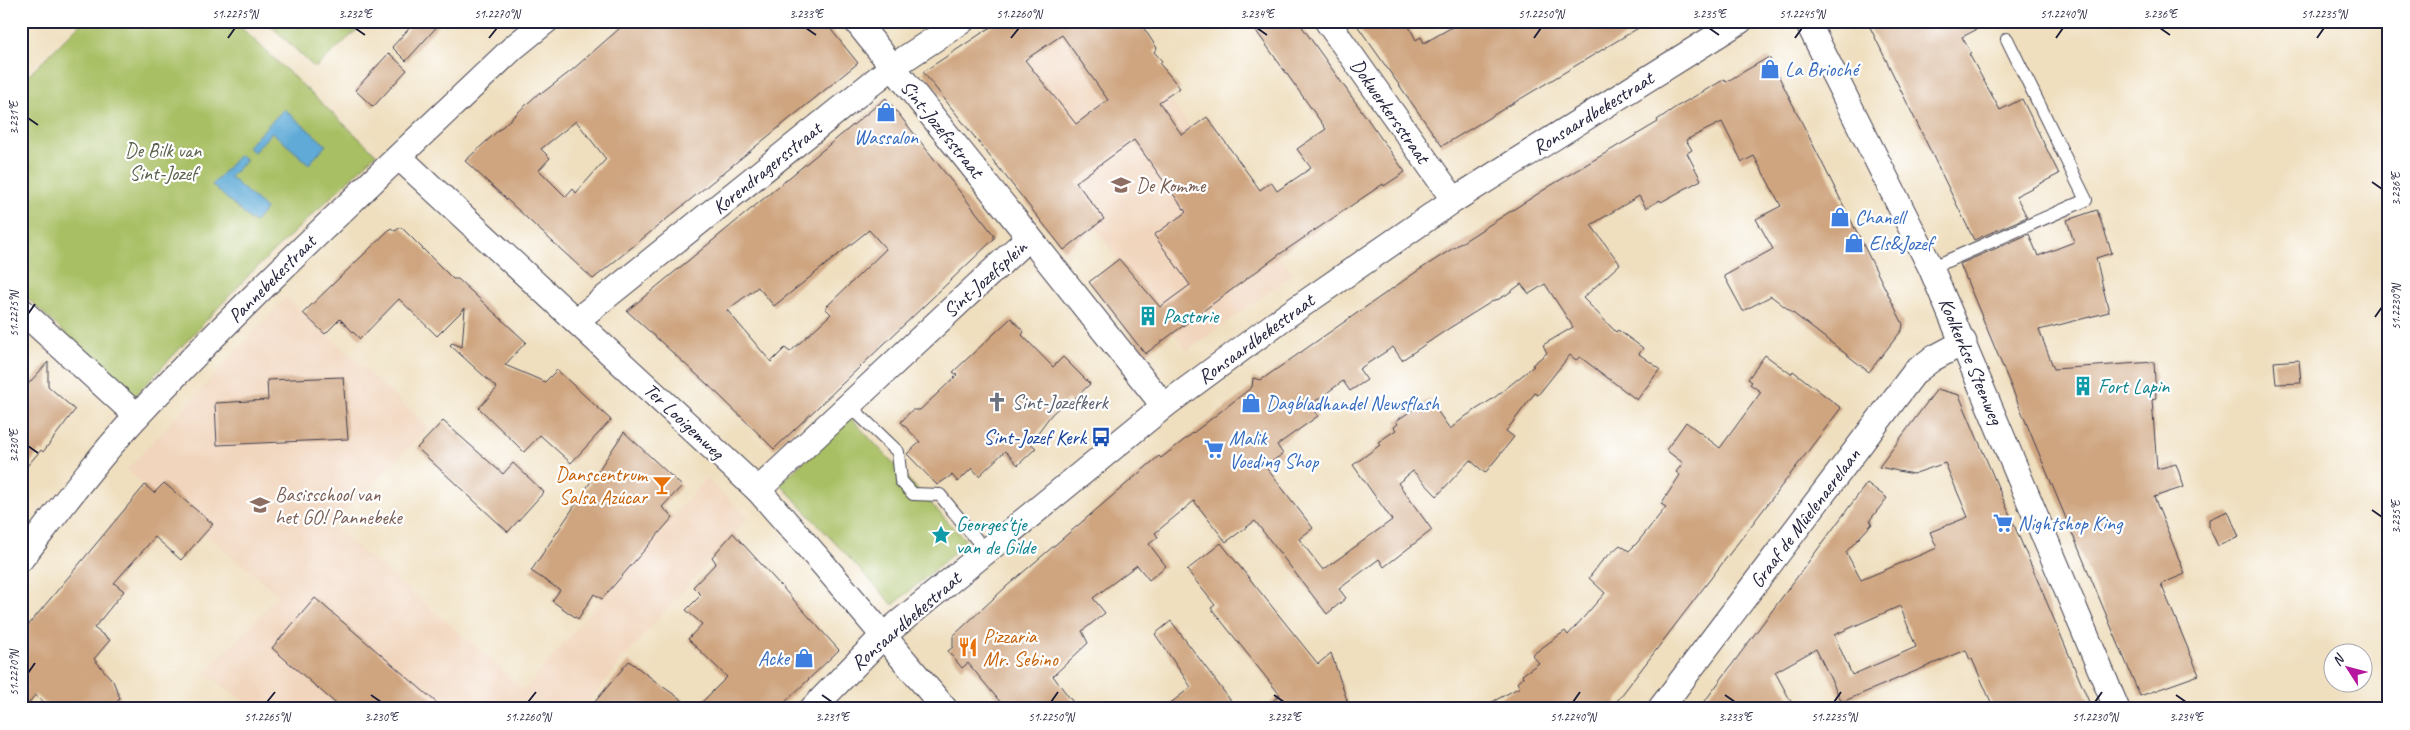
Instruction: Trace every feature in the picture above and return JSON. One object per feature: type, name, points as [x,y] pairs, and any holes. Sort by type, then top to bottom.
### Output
[{"type":"street","name":"Pannebekestraat","points":[[21,559],[65,502],[137,416],[286,264],[514,47],[546,21]]},
{"type":"street","name":"Sint-Jozefsstraat","points":[[856,21],[1029,237]]},
{"type":"street","name":"Korendragersstraat","points":[[576,321],[892,67],[962,21]]},
{"type":"street","name":"Dokwerkersstraat","points":[[1327,21],[1454,200]]},
{"type":"street","name":"Ronsaardbekestraat","points":[[812,709],[884,634],[1164,406],[1294,311],[1454,200],[1740,21]]},
{"type":"street","name":"Koolkerkse Steenweg","points":[[1807,21],[1931,268],[1964,342],[2117,709]]},
{"type":"street","name":"Ter Looigemweg","points":[[399,157],[758,490],[884,634],[945,709]]},
{"type":"street","name":"Sint-Jozefsplein","points":[[758,490],[1029,237],[1164,406]]},
{"type":"street","points":[[21,310],[137,416]]},
{"type":"street","name":"Graaf de Mûelenaerelaan","points":[[1660,709],[1915,372],[1932,359],[1964,342]]},
{"type":"lane","points":[[1931,268],[2086,200],[2006,39]]},
{"type":"lane","points":[[849,405],[898,452],[901,481],[913,494],[940,495],[986,551]]},
{"type":"shaded area","name":"De Komme","points":[[1000,21],[1115,21],[1293,274],[1187,351],[1173,333],[1161,309],[1119,261],[1096,229],[1065,252],[1005,177],[1065,132]]},
{"type":"shaded area","name":"Basisschool van het GO! Pannebeke","points":[[286,297],[429,428],[330,525],[484,653],[524,690],[706,478],[748,517],[624,658],[583,709],[254,709],[206,673],[279,595],[127,470]]},
{"type":"green space","name":"De Bilk van Sint-Jozef","points":[[83,21],[234,21],[376,154],[251,273],[133,398],[21,292],[21,83]]},
{"type":"green space","points":[[266,21],[367,21],[315,68]]},
{"type":"green space","points":[[850,417],[967,542],[893,605],[780,484]]},
{"type":"water","points":[[284,109],[326,145],[309,164],[272,132],[254,152],[247,147]]},
{"type":"water","points":[[239,155],[246,160],[230,177],[266,209],[254,223],[212,185]]},
{"type":"building","points":[[416,21],[442,21],[406,61],[392,47]]},
{"type":"building","points":[[628,21],[824,21],[858,63],[593,279],[465,161],[540,92],[541,94],[571,71]],"holes":[[[576,121],[606,159],[576,193],[573,189],[566,197],[539,170],[550,158],[541,149]]]},
{"type":"building","points":[[1000,21],[1139,21],[1157,48],[1154,52],[1162,61],[1160,64],[1180,88],[1159,102],[1182,135],[1207,117],[1260,190],[1271,182],[1277,191],[1311,168],[1297,149],[1326,129],[1249,21],[1298,21],[1405,172],[1384,186],[1383,184],[1280,254],[1145,354],[1089,282],[1119,259],[1160,307],[1190,285],[1154,235],[1186,212],[1134,140],[1076,182],[1104,219],[1064,250],[923,72]],"holes":[[[1062,35],[1108,100],[1076,124],[1025,60]]]},
{"type":"building","points":[[1354,21],[1406,21],[1416,40],[1421,37],[1424,43],[1463,21],[1650,21],[1442,146]]},
{"type":"building","points":[[1867,21],[1993,21],[1962,37],[1971,53],[1969,54],[2000,110],[2022,99],[2059,174],[2016,196],[2027,217],[1974,240]]},
{"type":"building","points":[[389,53],[407,70],[373,107],[355,90]]},
{"type":"building","points":[[1769,57],[1903,324],[1902,330],[1869,372],[1771,296],[1743,311],[1724,276],[1773,249],[1756,219],[1781,206],[1754,156],[1742,162],[1722,122],[1686,140],[1692,150],[1687,153],[1701,180],[1646,208],[1639,196],[1591,225],[1620,264],[1583,298],[1616,332],[1618,330],[1643,348],[1639,354],[1660,369],[1637,400],[1580,357],[1576,360],[1570,355],[1538,395],[1535,393],[1506,431],[1514,437],[1485,473],[1470,460],[1437,496],[1413,471],[1398,483],[1432,530],[1384,567],[1379,559],[1339,589],[1346,598],[1327,614],[1255,521],[1226,542],[1194,501],[1155,533],[1158,537],[1149,544],[1166,566],[1149,580],[1137,565],[1093,598],[1105,613],[1082,631],[1088,643],[1053,676],[1078,709],[1006,709],[968,663],[962,668],[948,651],[953,647],[953,636],[1007,586],[1159,456],[1161,458],[1252,387],[1253,378],[1261,380],[1416,272],[1550,186],[1658,122],[1657,120],[1676,107],[1725,79],[1726,82]],"holes":[[[1521,284],[1529,294],[1545,284],[1573,327],[1543,345],[1547,353],[1532,365],[1534,366],[1494,398],[1450,429],[1429,399],[1396,421],[1398,424],[1394,427],[1396,430],[1378,442],[1380,445],[1353,465],[1392,520],[1323,570],[1299,539],[1313,528],[1265,466],[1283,454],[1277,445],[1318,416],[1310,405],[1343,381],[1350,391],[1367,380],[1359,369],[1393,347],[1402,360]]]},
{"type":"building","points":[[886,98],[994,235],[994,239],[774,449],[718,394],[627,311]],"holes":[[[869,230],[886,249],[825,308],[831,314],[790,352],[785,348],[771,362],[727,310],[758,287],[774,306]]]},
{"type":"building","points":[[2097,210],[2112,253],[2096,258],[2109,312],[2039,330],[2054,369],[2154,362],[2156,398],[2152,399],[2157,469],[2176,464],[2184,487],[2154,497],[2185,574],[2161,584],[2199,675],[2140,696],[1960,264],[2029,234],[2038,256],[2074,242],[2067,220]]},
{"type":"building","points":[[401,227],[453,279],[458,279],[526,342],[505,365],[545,382],[557,370],[611,420],[571,463],[540,435],[524,452],[479,408],[497,388],[450,345],[452,343],[462,347],[465,308],[437,336],[399,299],[360,339],[340,319],[325,334],[303,313],[391,228],[395,231]]},
{"type":"building","name":"Sint-Jozefkerk","points":[[1011,318],[1024,332],[1022,335],[1053,367],[1063,357],[1090,384],[1071,402],[1068,399],[1051,415],[1030,443],[1036,448],[1018,465],[1005,451],[979,476],[972,468],[958,482],[952,475],[937,485],[907,454],[920,442],[901,422],[912,410],[920,410],[957,375],[953,372]]},
{"type":"building","points":[[1765,355],[1791,374],[1793,371],[1841,408],[1611,709],[1479,709],[1520,687],[1517,683],[1523,677],[1522,675],[1539,663],[1532,655],[1565,631],[1568,635],[1605,593],[1589,578],[1601,562],[1620,545],[1629,551],[1637,543],[1666,507],[1661,504],[1680,475],[1676,472],[1683,463],[1666,450],[1686,422],[1720,448],[1761,392],[1750,384],[1752,382],[1748,379]]},
{"type":"building","points":[[2299,360],[2301,383],[2276,384],[2274,362]]},
{"type":"building","points":[[48,362],[48,386],[75,410],[43,452],[41,450],[21,473],[21,392]]},
{"type":"building","points":[[343,377],[348,439],[217,445],[215,403],[268,400],[267,380]]},
{"type":"building","points":[[1937,389],[1959,395],[2092,709],[1994,709],[1972,659],[1970,660],[1966,650],[1842,702],[1816,649],[1775,672],[1795,709],[1699,709],[1867,483],[1887,498],[1870,520],[1872,524],[1846,552],[1861,580],[1937,548],[1930,532],[1968,517],[1945,463],[1913,474],[1879,467]],"holes":[[[1900,606],[1916,647],[1852,675],[1834,635]]]},
{"type":"building","points":[[443,421],[503,474],[513,463],[544,492],[508,532],[417,448]]},
{"type":"building","points":[[624,432],[682,486],[662,507],[673,517],[602,599],[594,594],[578,619],[552,601],[560,590],[531,571]]},
{"type":"building","points":[[164,483],[213,524],[181,560],[155,537],[114,583],[124,591],[94,628],[110,640],[94,659],[113,681],[120,698],[112,709],[53,709],[35,695],[24,709],[21,709],[21,634],[145,485],[154,493]]},
{"type":"building","points":[[2228,511],[2239,537],[2218,546],[2209,527],[2209,519]]},
{"type":"building","points":[[733,533],[839,650],[778,709],[695,709],[727,677],[688,639],[702,624],[686,610],[701,595],[693,587],[716,563],[712,557]]},
{"type":"building","points":[[1221,543],[1318,664],[1331,653],[1350,709],[1263,709],[1280,695],[1211,608],[1215,605],[1187,570]]},
{"type":"building","points":[[315,598],[444,709],[342,709],[272,648]]},
{"type":"building","points":[[1171,621],[1237,709],[1163,709],[1191,687],[1155,634]]},
{"type":"building","points":[[629,661],[659,684],[695,709],[589,709]]},
{"type":"place","name":"La Brioché","points":[[1770,69]]},
{"type":"place","name":"Wassalon","points":[[886,112]]},
{"type":"place","name":"De Komme","points":[[1121,185]]},
{"type":"place","name":"Chanell","points":[[1840,217]]},
{"type":"place","name":"Els&Jozef","points":[[1854,243]]},
{"type":"place","name":"Pastorie","points":[[1148,316]]},
{"type":"place","name":"Fort Lapin","points":[[2083,386]]},
{"type":"place","name":"Sint-Jozefkerk","points":[[997,402]]},
{"type":"place","name":"Dagbladhandel Newsflash","points":[[1251,403]]},
{"type":"place","name":"Sint-Jozef Kerk","points":[[1101,437]]},
{"type":"place","name":"Malik Voeding Shop","points":[[1214,449]]},
{"type":"place","name":"Danscentrum Salsa Azúcar","points":[[662,485]]},
{"type":"place","name":"Basisschool van het GO! Pannebeke","points":[[260,505]]},
{"type":"place","name":"Nightshop King","points":[[2003,523]]},
{"type":"place","name":"Georges'tje van de Gilde","points":[[941,535]]},
{"type":"place","name":"Pizzaria Mr. Sebino","points":[[968,647]]},
{"type":"place","name":"Acke","points":[[804,658]]}]
